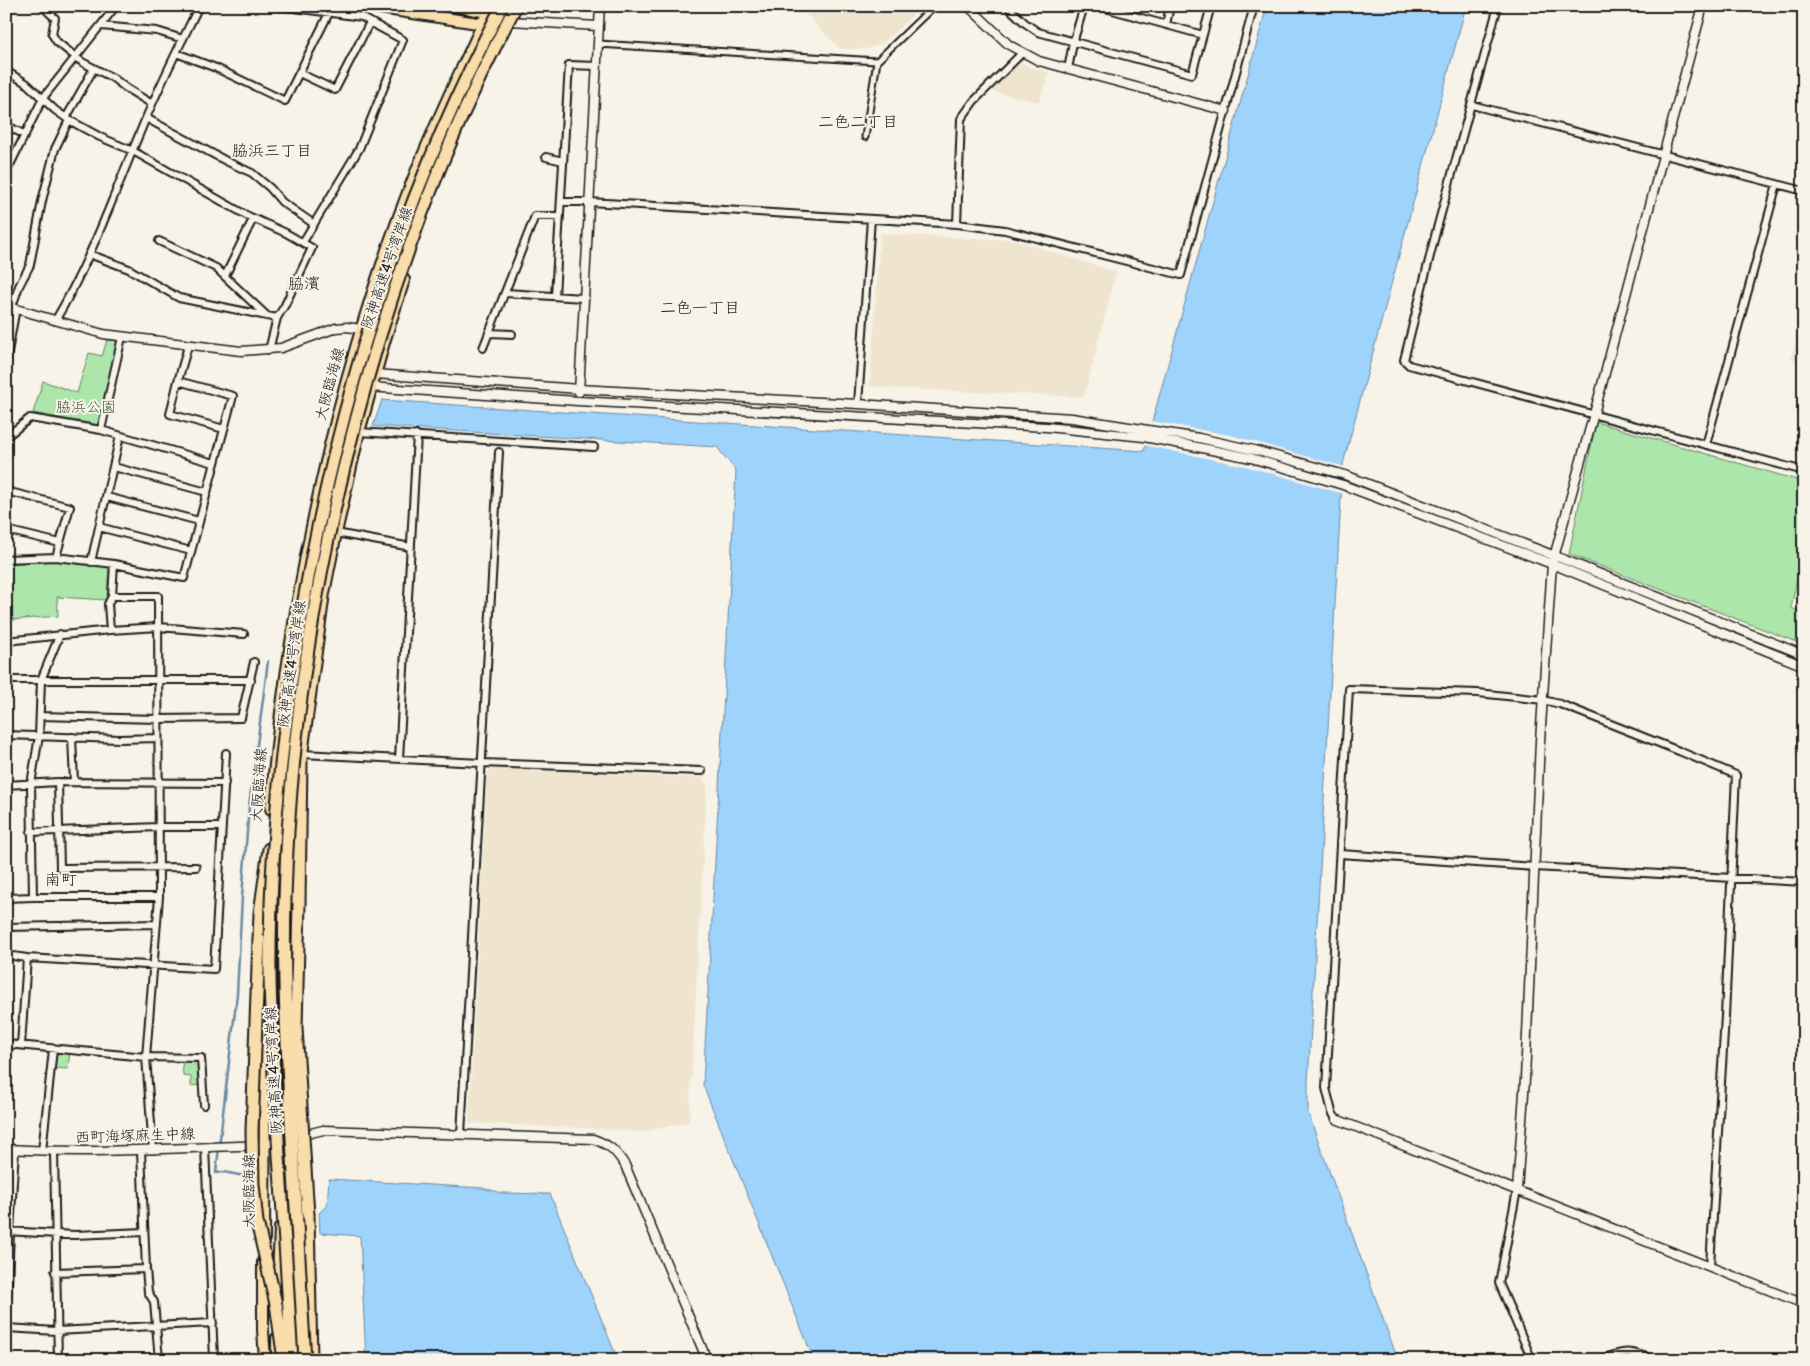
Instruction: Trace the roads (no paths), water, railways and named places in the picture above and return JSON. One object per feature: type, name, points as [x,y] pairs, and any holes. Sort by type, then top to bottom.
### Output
[{"type":"highway","name":"阪神高速4号湾岸線","points":[[292,1360],[272,1048],[270,975],[272,900],[282,753],[300,620],[336,446],[373,311],[410,207],[436,143],[467,74],[502,6]]},
{"type":"highway","name":"阪神高速4号湾岸線","points":[[305,1360],[287,1050],[284,973],[285,899],[288,820],[294,752],[316,598],[348,451],[388,310],[425,203],[448,148],[516,6]]},
{"type":"highway","points":[[302,758],[296,1028],[308,1215],[311,1360]]},
{"type":"highway","points":[[269,850],[260,913],[252,1131],[253,1184],[257,1222],[276,1304],[284,1360]]},
{"type":"main road","points":[[367,6],[484,24],[510,21]]},
{"type":"main road","points":[[454,6],[489,9],[510,21]]},
{"type":"main road","name":"大阪臨海線","points":[[278,1360],[279,1250],[285,1139],[295,828],[302,758],[324,593],[336,533],[371,387],[404,280],[440,182],[516,6]]},
{"type":"main road","name":"大阪臨海線","points":[[265,1360],[263,1330],[264,936],[275,759],[294,626],[318,498],[333,431],[361,329],[387,251],[418,168],[484,24],[489,9]]},
{"type":"street","points":[[42,6],[54,18],[52,34],[57,42],[76,57],[113,78],[152,104]]},
{"type":"street","points":[[6,173],[43,98],[116,6]]},
{"type":"street","points":[[56,320],[71,295],[152,104],[199,6]]},
{"type":"street","points":[[279,6],[362,17],[403,40],[359,149],[303,242]]},
{"type":"street","points":[[578,401],[600,6]]},
{"type":"street","points":[[865,137],[877,61],[934,6]]},
{"type":"street","points":[[968,6],[1009,45],[1039,60],[1226,111]]},
{"type":"street","points":[[1014,6],[1010,9],[1038,32],[1192,74],[1211,6]]},
{"type":"street","points":[[1068,69],[1073,43],[1084,6]]},
{"type":"street","points":[[1098,6],[1124,9],[1166,25],[1203,35]]},
{"type":"street","points":[[1166,25],[1170,6]]},
{"type":"street","points":[[561,202],[589,202],[957,224],[1005,230],[1181,275],[1254,6]]},
{"type":"street","points":[[1498,6],[1436,232],[1404,360],[1409,366],[1804,471]]},
{"type":"street","points":[[1532,1360],[1499,1283],[1517,1190],[1525,1079],[1543,700],[1554,560],[1703,6]]},
{"type":"street","points":[[176,53],[223,72],[285,101],[330,12]]},
{"type":"street","points":[[510,21],[598,26]]},
{"type":"street","points":[[299,73],[335,90],[370,22]]},
{"type":"street","points":[[101,26],[156,31],[183,39]]},
{"type":"street","points":[[598,44],[877,61]]},
{"type":"street","points":[[957,224],[961,120],[974,101],[1022,52]]},
{"type":"street","points":[[555,296],[568,64],[597,66]]},
{"type":"street","points":[[6,363],[12,307],[19,286],[30,265],[42,201],[55,149],[67,119],[94,68]]},
{"type":"street","points":[[6,71],[26,84],[67,119],[100,137],[133,151],[253,219],[286,233],[312,248],[277,318],[269,350]]},
{"type":"street","points":[[1472,105],[1804,191]]},
{"type":"street","points":[[146,118],[252,173],[270,188],[282,202],[314,224]]},
{"type":"street","points":[[6,125],[25,135]]},
{"type":"street","points":[[546,158],[564,160]]},
{"type":"street","points":[[1706,445],[1777,184]]},
{"type":"street","points":[[483,348],[535,216],[560,216]]},
{"type":"street","points":[[225,276],[253,219]]},
{"type":"street","points":[[858,404],[871,219]]},
{"type":"street","points":[[159,240],[216,268],[267,316]]},
{"type":"street","points":[[89,254],[129,269],[179,298],[277,318]]},
{"type":"street","points":[[506,293],[583,298]]},
{"type":"street","points":[[12,307],[103,334],[188,346],[241,351],[280,348],[336,328],[361,329]]},
{"type":"street","points":[[490,333],[512,334]]},
{"type":"street","points":[[101,430],[122,337]]},
{"type":"street","points":[[188,346],[170,414],[224,428]]},
{"type":"street","points":[[350,370],[375,374],[579,389],[1072,418],[1251,458],[1343,485],[1554,560],[1804,655]]},
{"type":"street","points":[[6,559],[56,556],[114,564],[184,578],[233,396],[178,381]]},
{"type":"street","points":[[346,385],[578,401],[1146,433],[1254,450],[1345,475],[1554,560],[1804,666]]},
{"type":"street","points":[[6,437],[30,418],[101,430],[214,464]]},
{"type":"street","points":[[360,432],[594,446]]},
{"type":"street","points":[[91,562],[120,436]]},
{"type":"street","points":[[399,759],[417,436]]},
{"type":"street","points":[[461,1134],[499,452]]},
{"type":"street","points":[[114,467],[207,492]]},
{"type":"street","points":[[6,491],[70,507],[56,556]]},
{"type":"street","points":[[107,497],[199,521]]},
{"type":"street","points":[[99,527],[191,551]]},
{"type":"street","points":[[6,530],[60,544]]},
{"type":"street","points":[[336,533],[411,547]]},
{"type":"street","points":[[110,630],[108,604],[112,596],[114,564]]},
{"type":"street","points":[[112,596],[158,596],[159,897],[146,1057],[153,1150]]},
{"type":"street","points":[[6,641],[60,634],[159,627],[244,634]]},
{"type":"street","points":[[33,897],[31,784],[39,736],[41,680],[60,634]]},
{"type":"street","points":[[40,716],[158,719],[241,718],[254,662]]},
{"type":"street","points":[[6,680],[251,680]]},
{"type":"street","points":[[1710,1266],[1736,775],[1560,704],[1543,700],[1478,693],[1349,689],[1326,1088],[1332,1112],[1336,1119],[1804,1304]]},
{"type":"street","points":[[6,734],[119,740],[158,738]]},
{"type":"street","points":[[72,738],[74,782]]},
{"type":"street","points":[[6,955],[27,958],[214,969],[226,753]]},
{"type":"street","points":[[302,758],[399,759],[702,771]]},
{"type":"street","points":[[58,782],[60,868],[196,867]]},
{"type":"street","points":[[6,785],[58,782],[225,783]]},
{"type":"street","points":[[31,832],[158,827],[222,827]]},
{"type":"street","points":[[1340,854],[1804,882]]},
{"type":"street","points":[[6,898],[159,897]]},
{"type":"street","points":[[6,927],[157,924]]},
{"type":"street","points":[[21,1045],[27,958]]},
{"type":"street","points":[[6,1044],[146,1057],[201,1058],[204,1105]]},
{"type":"street","points":[[42,1152],[53,1049]]},
{"type":"street","name":"西町海塚麻生中線","points":[[6,1149],[42,1152],[141,1151],[264,1145],[323,1130],[594,1139],[605,1143],[615,1150],[625,1164],[707,1360]]},
{"type":"street","points":[[205,1147],[214,1360]]},
{"type":"street","points":[[6,1336],[8,1231],[15,1150]]},
{"type":"street","points":[[141,1151],[146,1269],[148,1292],[154,1302],[159,1360]]},
{"type":"street","points":[[54,1152],[58,1360]]},
{"type":"street","points":[[8,1231],[76,1235],[144,1232]]},
{"type":"street","points":[[55,1272],[146,1269]]},
{"type":"street","points":[[7,1328],[56,1331],[213,1323]]},
{"type":"street","points":[[1600,1360],[1616,1353],[1634,1352],[1654,1360]]},
{"type":"water","points":[[1267,6],[1466,6],[1343,464],[1308,1081],[1308,1113],[1398,1360],[814,1360],[703,1085],[736,471],[717,447],[373,426],[382,400],[1144,451]]},
{"type":"water","points":[[329,1179],[483,1188],[502,1193],[550,1194],[618,1360],[366,1360],[360,1236],[320,1233],[319,1213],[327,1205]]},
{"type":"waterway","points":[[249,1177],[224,1172],[216,1173],[237,994],[249,806],[268,661]]},
{"type":"district","name":"二色二丁目","points":[[858,122]]},
{"type":"district","name":"脇浜三丁目","points":[[272,151]]},
{"type":"district","name":"脇濱","points":[[304,284]]},
{"type":"district","name":"二色一丁目","points":[[700,308]]},
{"type":"district","name":"南町","points":[[61,880]]},
{"type":"park label","name":"脇浜公園","points":[[86,407]]}]
